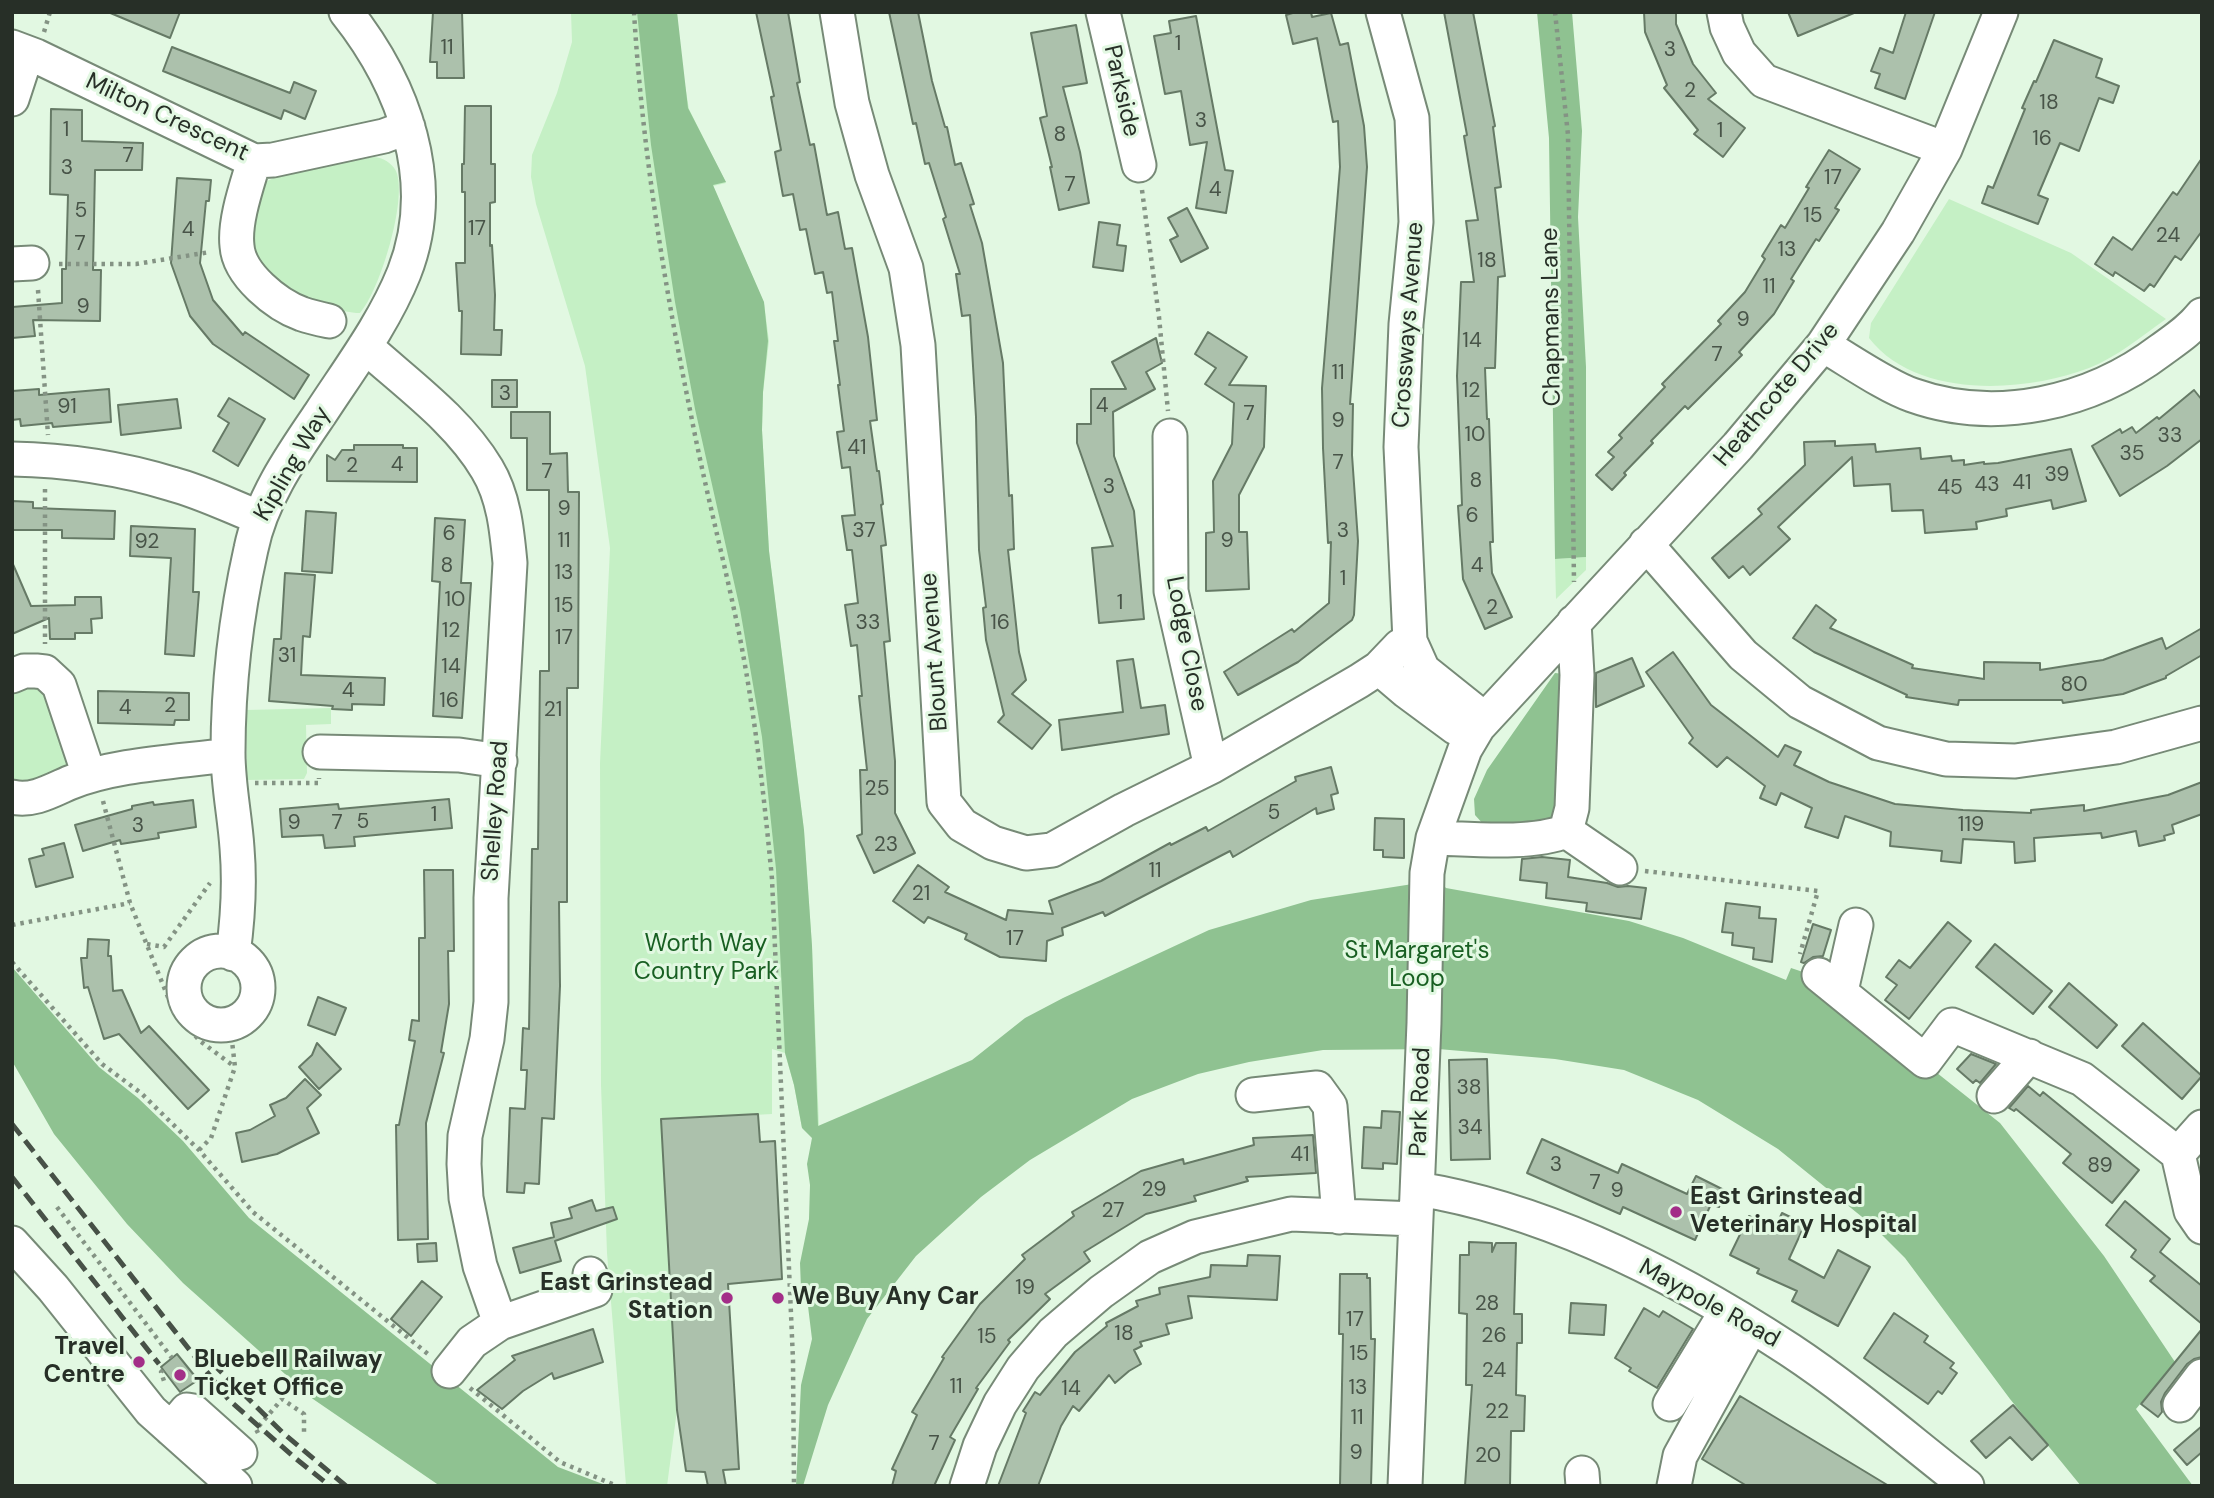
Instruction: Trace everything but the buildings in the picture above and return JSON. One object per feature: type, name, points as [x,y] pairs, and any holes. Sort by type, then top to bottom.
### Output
[{"type":"street","name":"Kipling Way","points":[[233,954],[240,905],[229,769],[233,651],[258,517],[295,450],[365,346],[404,273],[413,246],[420,197],[417,160],[408,127],[382,67],[346,12]]},
{"type":"street","name":"Blount Avenue","points":[[837,12],[852,103],[872,175],[906,268],[918,345],[944,802],[962,825],[993,843],[1026,853],[1052,850],[1124,810],[1211,767],[1379,668],[1400,646],[1410,641]]},
{"type":"street","name":"Crossways Avenue","points":[[1383,12],[1412,118],[1416,222],[1406,324],[1401,447],[1410,641]]},
{"type":"street","points":[[1724,12],[1727,27],[1739,53],[1764,81],[1945,149]]},
{"type":"street","name":"Heathcote Drive","points":[[1478,727],[1738,446],[1823,345],[1898,232],[1945,149],[2001,12]]},
{"type":"street","name":"Parkside","points":[[1109,14],[1138,165]]},
{"type":"street","name":"Milton Crescent","points":[[20,50],[254,161],[273,160],[384,136],[408,127]]},
{"type":"street","points":[[12,99],[20,50]]},
{"type":"street","points":[[254,161],[238,228],[237,248],[248,274],[267,294],[305,324]]},
{"type":"street","points":[[1823,345],[1910,394],[1940,403],[1978,410],[2032,407],[2089,391],[2141,365],[2193,326],[2202,316]]},
{"type":"street","name":"Shelley Road","points":[[365,346],[471,445],[488,471],[501,503],[508,532],[510,563],[491,898],[491,1002],[487,1039],[465,1136],[464,1164],[466,1198],[480,1266],[500,1323]]},
{"type":"street","name":"Lodge Close","points":[[1170,436],[1171,591],[1211,767]]},
{"type":"street","points":[[36,460],[126,471],[176,484],[258,517]]},
{"type":"street","points":[[1646,544],[1744,655],[1800,702],[1878,743],[1946,759],[2015,761],[2116,747],[2202,723]]},
{"type":"street","points":[[1566,831],[1572,808],[1577,675],[1574,622]]},
{"type":"street","points":[[1379,668],[1456,728],[1478,727],[1473,710],[1423,670],[1410,641]]},
{"type":"street","points":[[12,676],[24,671],[45,673],[59,685],[92,774]]},
{"type":"street","name":"Park Road","points":[[1405,1486],[1424,1023],[1427,873],[1433,838],[1465,749],[1478,727]]},
{"type":"street","points":[[319,759],[458,755],[500,761]]},
{"type":"street","points":[[12,797],[22,800],[35,797],[92,774],[229,769]]},
{"type":"street","points":[[1433,838],[1502,839],[1555,836],[1566,831]]},
{"type":"street","points":[[1566,831],[1620,868]]},
{"type":"street","points":[[1856,925],[1830,983],[1925,1062],[1952,1025],[2082,1079],[2178,1154],[2191,1211],[2202,1227]]},
{"type":"street","points":[[220,951],[246,961],[252,968],[258,987],[257,997],[248,1014],[230,1024],[219,1025],[199,1018],[187,1002],[184,985],[190,968],[203,956],[220,951]]},
{"type":"street","points":[[1994,1096],[2029,1056]]},
{"type":"street","points":[[1253,1095],[1317,1088],[1330,1106],[1339,1217]]},
{"type":"street","points":[[2178,1154],[2202,1127]]},
{"type":"street","name":"Maypole Road","points":[[967,1486],[980,1446],[1023,1368],[1053,1333],[1150,1257],[1195,1237],[1291,1214],[1339,1217],[1451,1195],[1543,1222],[1630,1260],[1738,1319],[1790,1350],[1823,1374],[1967,1486]]},
{"type":"street","points":[[12,1243],[53,1288],[151,1411],[235,1486]]},
{"type":"street","points":[[449,1371],[472,1342],[500,1323],[595,1290],[590,1275]]},
{"type":"street","points":[[1670,1404],[1738,1319]]},
{"type":"street","points":[[1674,1486],[1680,1457],[1738,1319]]},
{"type":"street","points":[[2180,1405],[2202,1376]]},
{"type":"street","points":[[171,1429],[187,1410],[193,1411],[249,1444]]},
{"type":"path","points":[[634,12],[648,153],[669,297],[691,416],[739,633],[766,810],[772,879],[793,1360],[794,1486]]},
{"type":"path","name":"Chapmans Lane","points":[[1555,12],[1567,135],[1574,622]]},
{"type":"path","points":[[1138,165],[1159,317],[1170,436]]},
{"type":"path","points":[[22,264],[136,264],[237,248]]},
{"type":"path","points":[[22,264],[37,272],[36,460],[45,673]]},
{"type":"path","points":[[229,769],[319,759]]},
{"type":"path","points":[[92,774],[130,903],[174,1012],[200,1041],[235,1067]]},
{"type":"path","points":[[1620,868],[1818,891],[1796,967],[1830,983]]},
{"type":"path","points":[[146,944],[164,947],[212,880]]},
{"type":"path","points":[[12,925],[130,903]]},
{"type":"path","points":[[12,962],[102,1064],[141,1093],[199,1150],[253,1212],[560,1462],[617,1486]]},
{"type":"path","points":[[199,1150],[211,1138],[235,1067],[230,1024]]},
{"type":"path","points":[[57,1208],[172,1359]]},
{"type":"path","points":[[249,1444],[256,1429],[282,1399],[304,1414],[304,1434]]},
{"type":"green space","name":"Worth Way Country Park","points":[[571,12],[677,12],[681,62],[689,109],[726,183],[713,186],[764,303],[769,341],[762,430],[769,551],[804,831],[812,946],[819,1126],[802,1128],[785,1053],[772,1049],[772,1114],[661,1120],[677,1410],[667,1486],[626,1485],[607,1253],[601,1085],[600,763],[610,548],[585,366],[536,204],[531,177],[532,155],[557,93],[572,42]]},
{"type":"green space","name":"St Margaret's Loop","points":[[637,12],[677,12],[688,108],[726,182],[713,185],[764,302],[768,341],[762,430],[769,551],[804,830],[812,946],[818,1126],[972,1060],[1025,1018],[1209,930],[1311,900],[1438,880],[1446,888],[1629,921],[1683,938],[1786,980],[1791,968],[1815,976],[2000,1123],[2104,1256],[2175,1362],[2136,1409],[2193,1486],[2081,1486],[2010,1399],[1905,1258],[1872,1225],[1778,1149],[1698,1100],[1624,1070],[1555,1059],[1438,1049],[1323,1050],[1249,1062],[1198,1074],[1132,1099],[1030,1160],[981,1197],[916,1256],[867,1319],[828,1405],[803,1486],[796,1486],[801,1385],[812,1339],[807,1298],[801,1289],[800,1263],[809,1219],[810,1185],[807,1164],[812,1138],[802,1128],[785,1053],[776,869],[762,737],[740,609],[695,409],[675,302],[651,145]]},
{"type":"green space","points":[[1537,12],[1572,12],[1582,131],[1578,217],[1586,367],[1586,557],[1555,559],[1549,138]]},
{"type":"green space","points":[[374,157],[384,159],[392,165],[399,184],[390,244],[376,285],[360,313],[309,306],[252,262],[250,220],[261,184],[282,174]]},
{"type":"green space","points":[[1949,199],[2071,253],[2166,319],[2109,358],[2063,376],[2003,386],[1942,381],[1914,372],[1889,358],[1869,338],[1871,323]]},
{"type":"green space","points":[[1586,557],[1586,570],[1556,599],[1555,559]]},
{"type":"green space","points":[[1555,673],[1564,674],[1562,806],[1552,823],[1484,825],[1475,815],[1474,799],[1487,770]]},
{"type":"green space","points":[[42,680],[72,754],[64,772],[12,787],[12,685]]},
{"type":"green space","points":[[331,708],[331,724],[306,725],[307,773],[304,779],[247,780],[246,710]]},
{"type":"green space","points":[[12,967],[99,1067],[138,1098],[183,1141],[249,1218],[558,1467],[608,1486],[440,1486],[313,1399],[183,1283],[127,1224],[54,1134],[12,1061]]},
{"type":"railway","points":[[12,1124],[229,1400],[330,1486]]},
{"type":"railway","points":[[12,1177],[159,1364]]},
{"type":"railway","points":[[212,1363],[283,1433],[346,1486]]},
{"type":"place","name":"East Grinstead Veterinary Hospital","points":[[1676,1212]]},
{"type":"place","name":"East Grinstead Station","points":[[727,1298]]},
{"type":"place","name":"We Buy Any Car","points":[[778,1298]]},
{"type":"place","name":"Travel Centre","points":[[139,1362]]},
{"type":"place","name":"Bluebell Railway Ticket Office","points":[[180,1375]]}]
